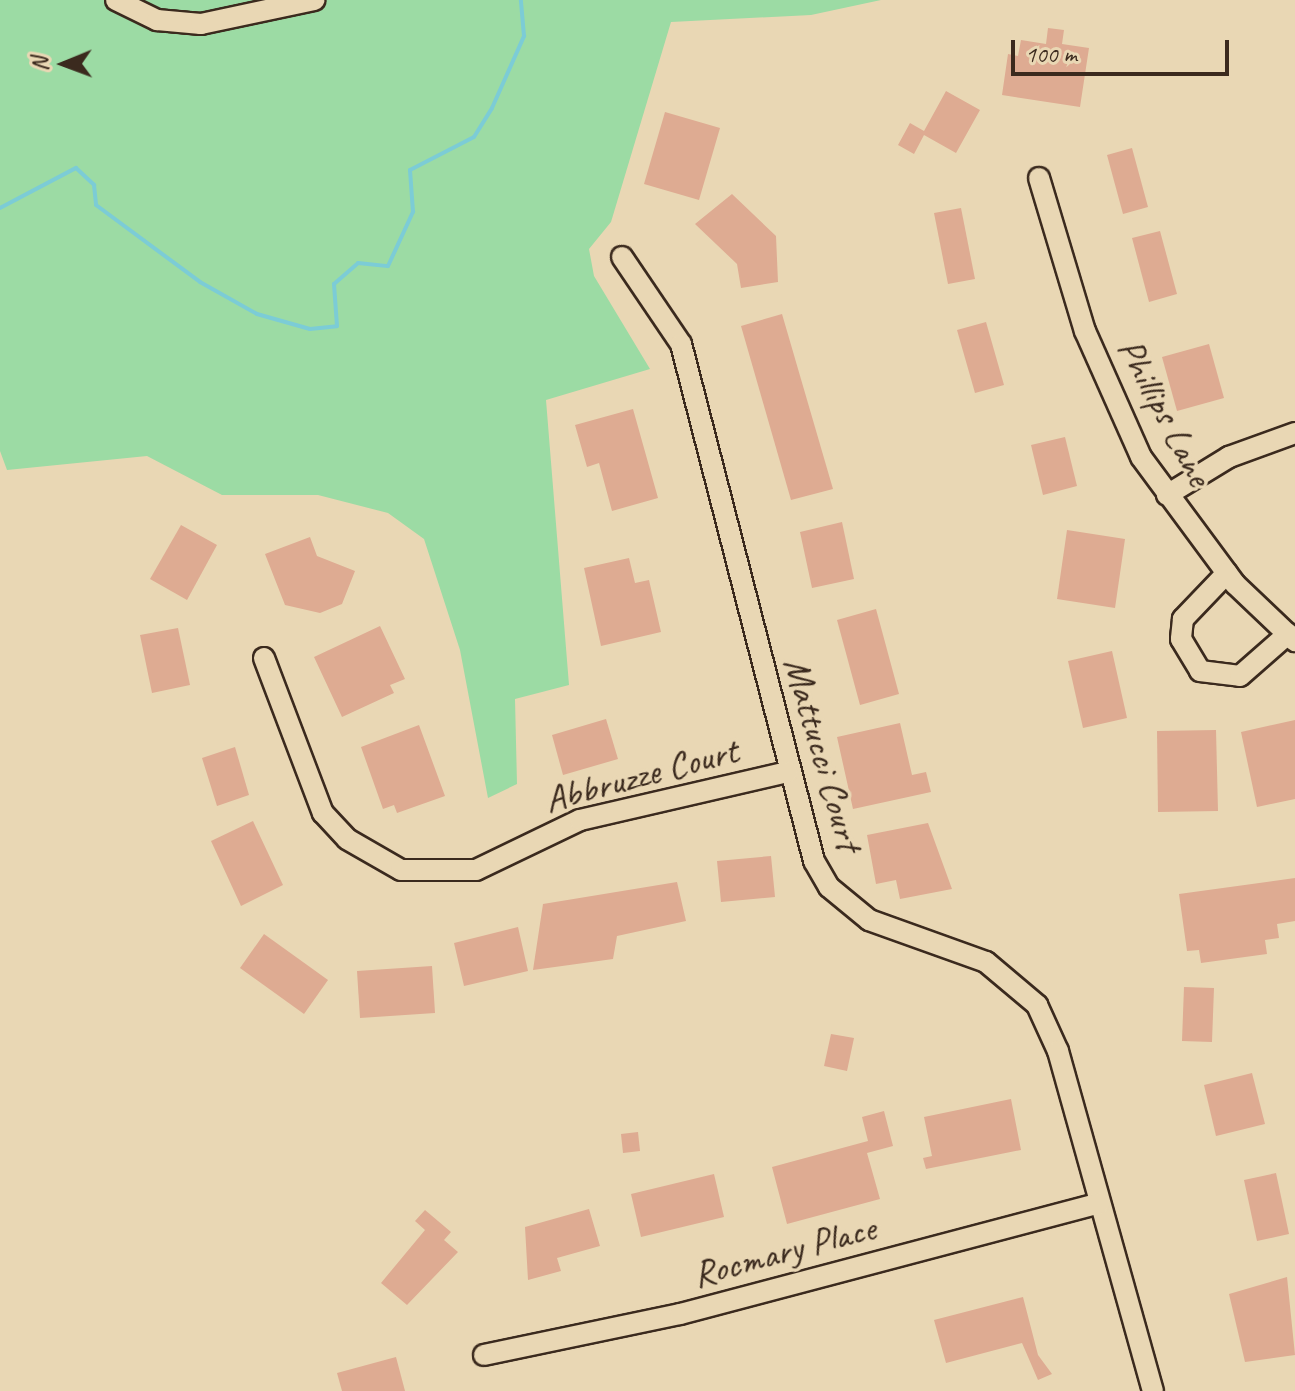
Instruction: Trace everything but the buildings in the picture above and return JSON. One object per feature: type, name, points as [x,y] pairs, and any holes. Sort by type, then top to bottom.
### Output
[{"type":"street","points":[[116,0],[157,20],[201,24],[314,0]]},
{"type":"street","name":"Phillips Lane","points":[[1039,178],[1085,331],[1136,447],[1167,495],[1227,573],[1291,638]]},
{"type":"street","name":"Mattucci Court","points":[[622,257],[681,344],[788,772],[814,861],[847,905],[890,933],[986,962],[1037,1005],[1058,1051],[1153,1391]]},
{"type":"street","points":[[1167,495],[1229,457],[1295,433]]},
{"type":"street","points":[[1227,573],[1183,619],[1181,639],[1200,671],[1240,676],[1291,638]]},
{"type":"street","name":"Abbruzze Court","points":[[264,658],[323,813],[347,839],[401,870],[476,870],[580,820],[788,772]]},
{"type":"street","name":"Rocmary Place","points":[[484,1355],[680,1314],[1100,1203]]},
{"type":"green space","points":[[0,0],[881,0],[811,15],[671,22],[611,222],[589,249],[594,276],[650,369],[546,400],[569,685],[515,699],[517,784],[488,798],[460,650],[424,539],[388,513],[318,495],[222,495],[147,456],[7,470],[0,451]]},
{"type":"waterway","points":[[0,208],[76,168],[94,185],[96,205],[200,282],[257,314],[310,329],[337,326],[334,284],[358,263],[388,266],[413,212],[410,170],[474,137],[492,108],[524,36],[521,0]]}]
